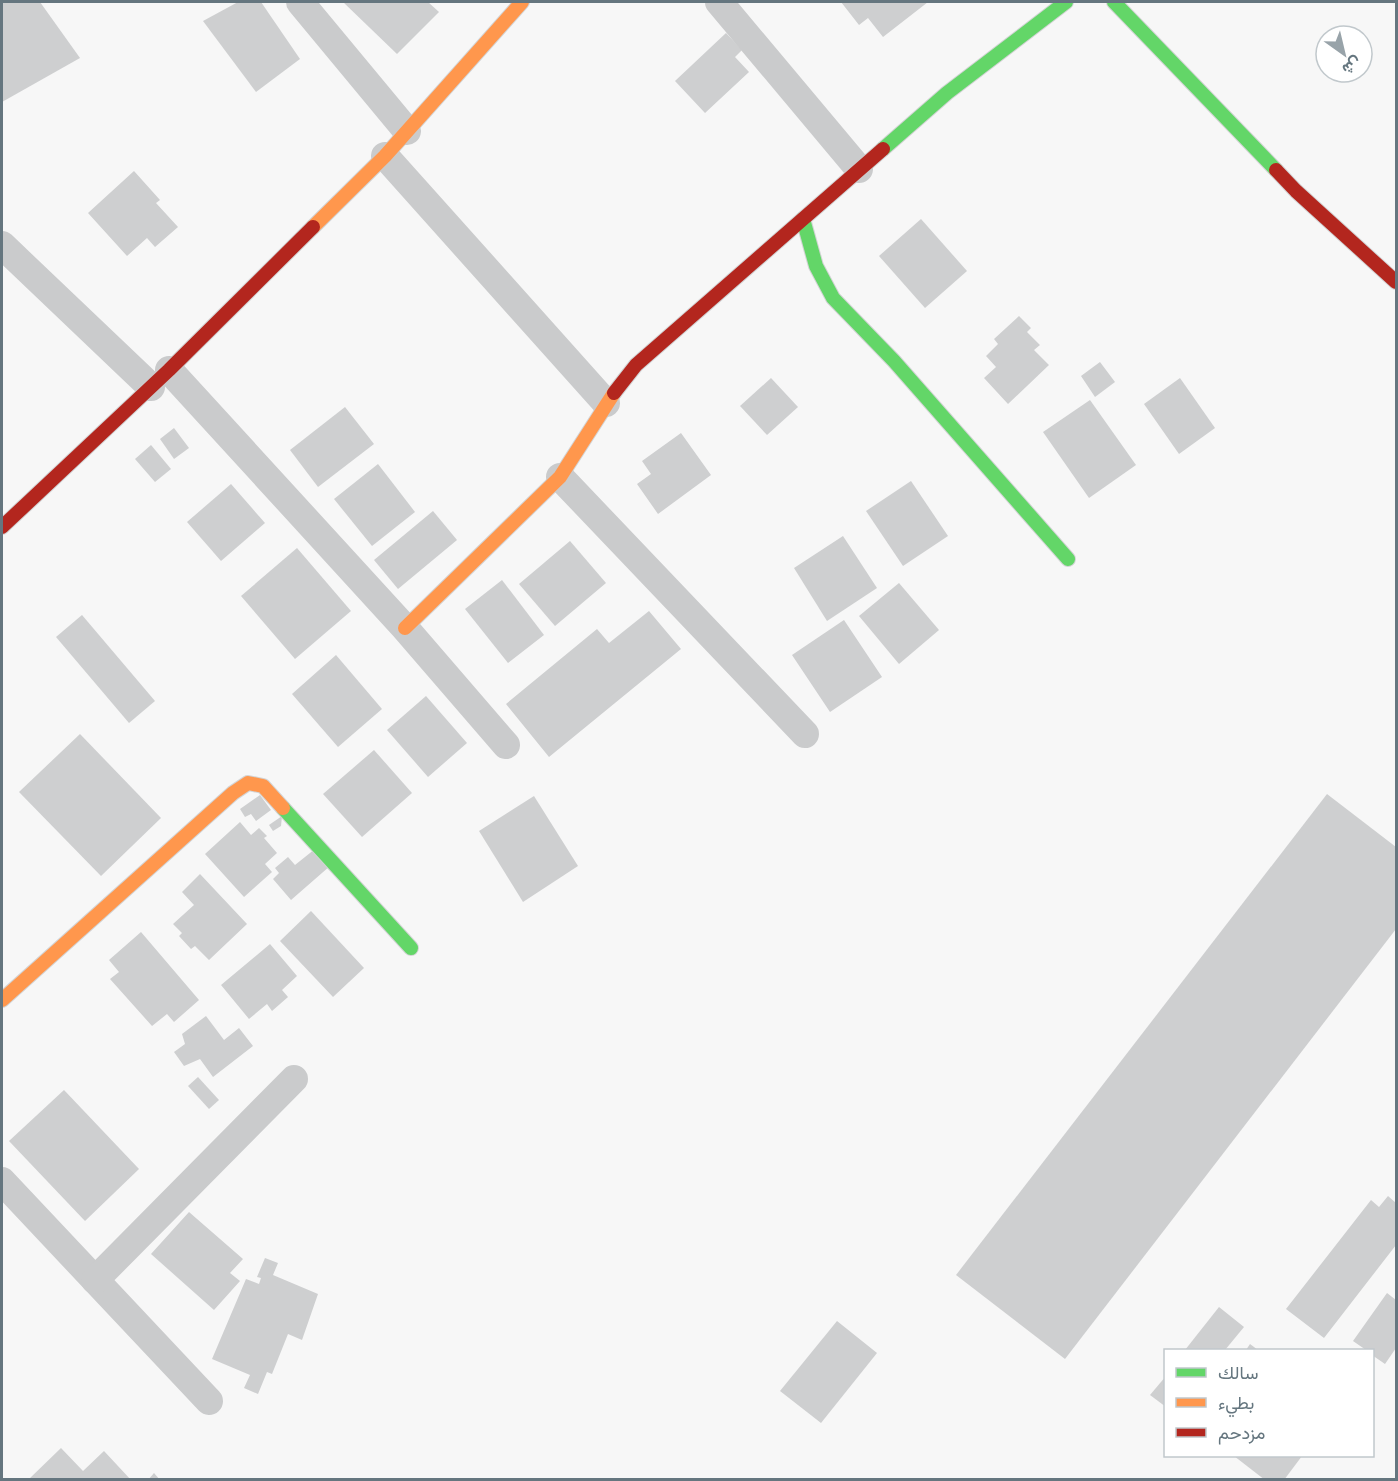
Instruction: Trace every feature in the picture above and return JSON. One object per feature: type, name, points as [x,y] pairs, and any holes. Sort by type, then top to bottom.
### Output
[{"type":"street","points":[[300,2],[407,132]]},
{"type":"street","points":[[2,527],[160,378],[385,156],[522,2]]},
{"type":"street","points":[[719,2],[859,170]]},
{"type":"street","points":[[405,628],[560,477],[606,403],[636,365],[947,93],[1066,2]]},
{"type":"street","points":[[1114,2],[1296,191],[1396,282]]},
{"type":"street","points":[[385,156],[606,403]]},
{"type":"street","points":[[803,219],[816,266],[833,298],[894,361],[1068,559]]},
{"type":"street","points":[[2,244],[160,378],[405,628],[506,745]]},
{"type":"street","points":[[560,477],[805,734]]},
{"type":"street","points":[[2,1000],[233,793],[248,783],[263,786],[411,948]]},
{"type":"street","points":[[95,1280],[294,1079]]},
{"type":"street","points":[[2,1182],[209,1401]]},
{"type":"building","points":[[2,2],[40,2],[80,58],[2,102]]},
{"type":"building","points":[[238,2],[261,2],[300,59],[256,92],[203,21]]},
{"type":"building","points":[[343,2],[428,2],[439,12],[397,54]]},
{"type":"building","points":[[841,2],[928,2],[883,37],[868,18],[859,25]]},
{"type":"building","points":[[726,33],[742,50],[735,57],[749,72],[705,113],[675,81]]},
{"type":"building","points":[[134,171],[160,200],[156,203],[178,227],[155,247],[147,238],[127,256],[88,213]]},
{"type":"building","points":[[921,219],[967,271],[925,308],[879,256]]},
{"type":"building","points":[[1019,316],[1031,328],[1027,332],[1040,345],[1034,350],[1049,365],[1008,404],[984,378],[996,367],[986,356],[998,344],[994,339]]},
{"type":"building","points":[[1100,362],[1115,382],[1095,397],[1081,376]]},
{"type":"building","points":[[771,378],[798,407],[767,435],[740,406]]},
{"type":"building","points":[[1180,378],[1215,428],[1179,454],[1144,404]]},
{"type":"building","points":[[1090,400],[1136,465],[1089,498],[1043,432]]},
{"type":"building","points":[[345,407],[374,444],[318,487],[290,450]]},
{"type":"building","points":[[174,428],[189,448],[174,459],[160,439]]},
{"type":"building","points":[[681,433],[711,475],[658,514],[637,484],[651,474],[642,461]]},
{"type":"building","points":[[151,445],[171,469],[155,482],[135,459]]},
{"type":"building","points":[[378,464],[415,512],[372,546],[334,499]]},
{"type":"building","points":[[911,481],[948,536],[903,566],[866,511]]},
{"type":"building","points":[[231,484],[265,523],[221,561],[187,522]]},
{"type":"building","points":[[433,511],[457,540],[398,589],[374,560]]},
{"type":"building","points":[[843,536],[877,588],[827,621],[794,568]]},
{"type":"building","points":[[570,541],[606,583],[555,626],[519,584]]},
{"type":"building","points":[[297,548],[351,611],[295,659],[241,596]]},
{"type":"building","points":[[502,580],[544,635],[508,663],[465,609]]},
{"type":"building","points":[[899,583],[939,630],[899,664],[859,616]]},
{"type":"building","points":[[649,611],[681,649],[549,757],[506,704],[597,629],[609,643]]},
{"type":"building","points":[[82,615],[155,701],[129,723],[56,637]]},
{"type":"building","points":[[844,620],[882,677],[830,712],[792,655]]},
{"type":"building","points":[[336,655],[382,709],[338,747],[292,694]]},
{"type":"building","points":[[426,696],[467,743],[428,777],[387,730]]},
{"type":"building","points":[[80,734],[161,818],[101,876],[19,792]]},
{"type":"building","points":[[374,750],[412,793],[362,837],[323,794]]},
{"type":"building","points":[[1327,794],[1396,847],[1396,929],[1065,1359],[956,1275]]},
{"type":"building","points":[[260,795],[271,810],[256,821],[251,814],[245,817],[240,809]]},
{"type":"building","points":[[534,796],[578,866],[523,902],[479,831]]},
{"type":"building","points":[[282,816],[281,826],[273,831],[269,825]]},
{"type":"building","points":[[240,822],[251,835],[259,828],[267,836],[264,838],[277,853],[265,864],[272,872],[244,897],[205,854]]},
{"type":"building","points":[[315,849],[330,866],[291,900],[273,879],[279,873],[275,868],[288,857],[295,865]]},
{"type":"building","points":[[200,874],[247,924],[209,960],[195,946],[191,949],[179,936],[182,933],[173,924],[194,905],[182,892]]},
{"type":"building","points":[[311,911],[364,968],[333,997],[280,941]]},
{"type":"building","points":[[141,932],[199,1000],[174,1022],[167,1014],[152,1026],[110,979],[119,972],[109,960]]},
{"type":"building","points":[[270,944],[297,976],[282,990],[288,997],[272,1011],[267,1004],[249,1019],[221,985]]},
{"type":"building","points":[[206,1016],[224,1040],[239,1028],[253,1046],[213,1077],[200,1059],[184,1066],[174,1052],[185,1044],[182,1034]]},
{"type":"building","points":[[198,1077],[219,1100],[209,1109],[188,1086]]},
{"type":"building","points":[[64,1090],[139,1169],[85,1221],[9,1141]]},
{"type":"building","points":[[1388,1196],[1396,1203],[1396,1245],[1324,1338],[1286,1309],[1371,1200],[1379,1207]]},
{"type":"building","points":[[189,1212],[243,1259],[230,1273],[240,1281],[214,1310],[151,1254]]},
{"type":"building","points":[[265,1258],[278,1263],[273,1275],[318,1294],[302,1340],[288,1334],[272,1374],[267,1372],[258,1394],[244,1388],[250,1375],[212,1359],[246,1279],[259,1284],[261,1278],[257,1277]]},
{"type":"building","points":[[1387,1293],[1396,1300],[1396,1348],[1385,1364],[1374,1356],[1374,1349],[1365,1349],[1353,1341]]},
{"type":"building","points":[[1219,1307],[1244,1327],[1226,1349],[1186,1349]]},
{"type":"building","points":[[837,1321],[877,1353],[821,1423],[780,1391]]},
{"type":"building","points":[[1250,1344],[1257,1349],[1247,1349]]},
{"type":"building","points":[[1164,1378],[1164,1406],[1150,1395]]},
{"type":"building","points":[[61,1448],[83,1471],[104,1451],[131,1480],[28,1480]]},
{"type":"building","points":[[1235,1457],[1301,1457],[1284,1480],[1265,1480]]},
{"type":"building","points":[[154,1473],[160,1480],[148,1480]]},
{"type":"traffic: fast","points":[[883,149],[947,93],[1066,2]]},
{"type":"traffic: fast","points":[[1114,2],[1276,170]]},
{"type":"traffic: fast","points":[[803,219],[816,266],[833,298],[894,361],[1068,559]]},
{"type":"traffic: fast","points":[[283,808],[411,948]]},
{"type":"traffic: slow","points":[[313,227],[385,156],[522,2]]},
{"type":"traffic: slow","points":[[405,628],[560,477],[614,393]]},
{"type":"traffic: slow","points":[[2,1000],[233,793],[248,783],[263,786],[283,808]]},
{"type":"traffic: jam","points":[[614,393],[636,365],[883,149]]},
{"type":"traffic: jam","points":[[1276,170],[1396,282]]},
{"type":"traffic: jam","points":[[2,527],[169,370],[313,227]]}]
